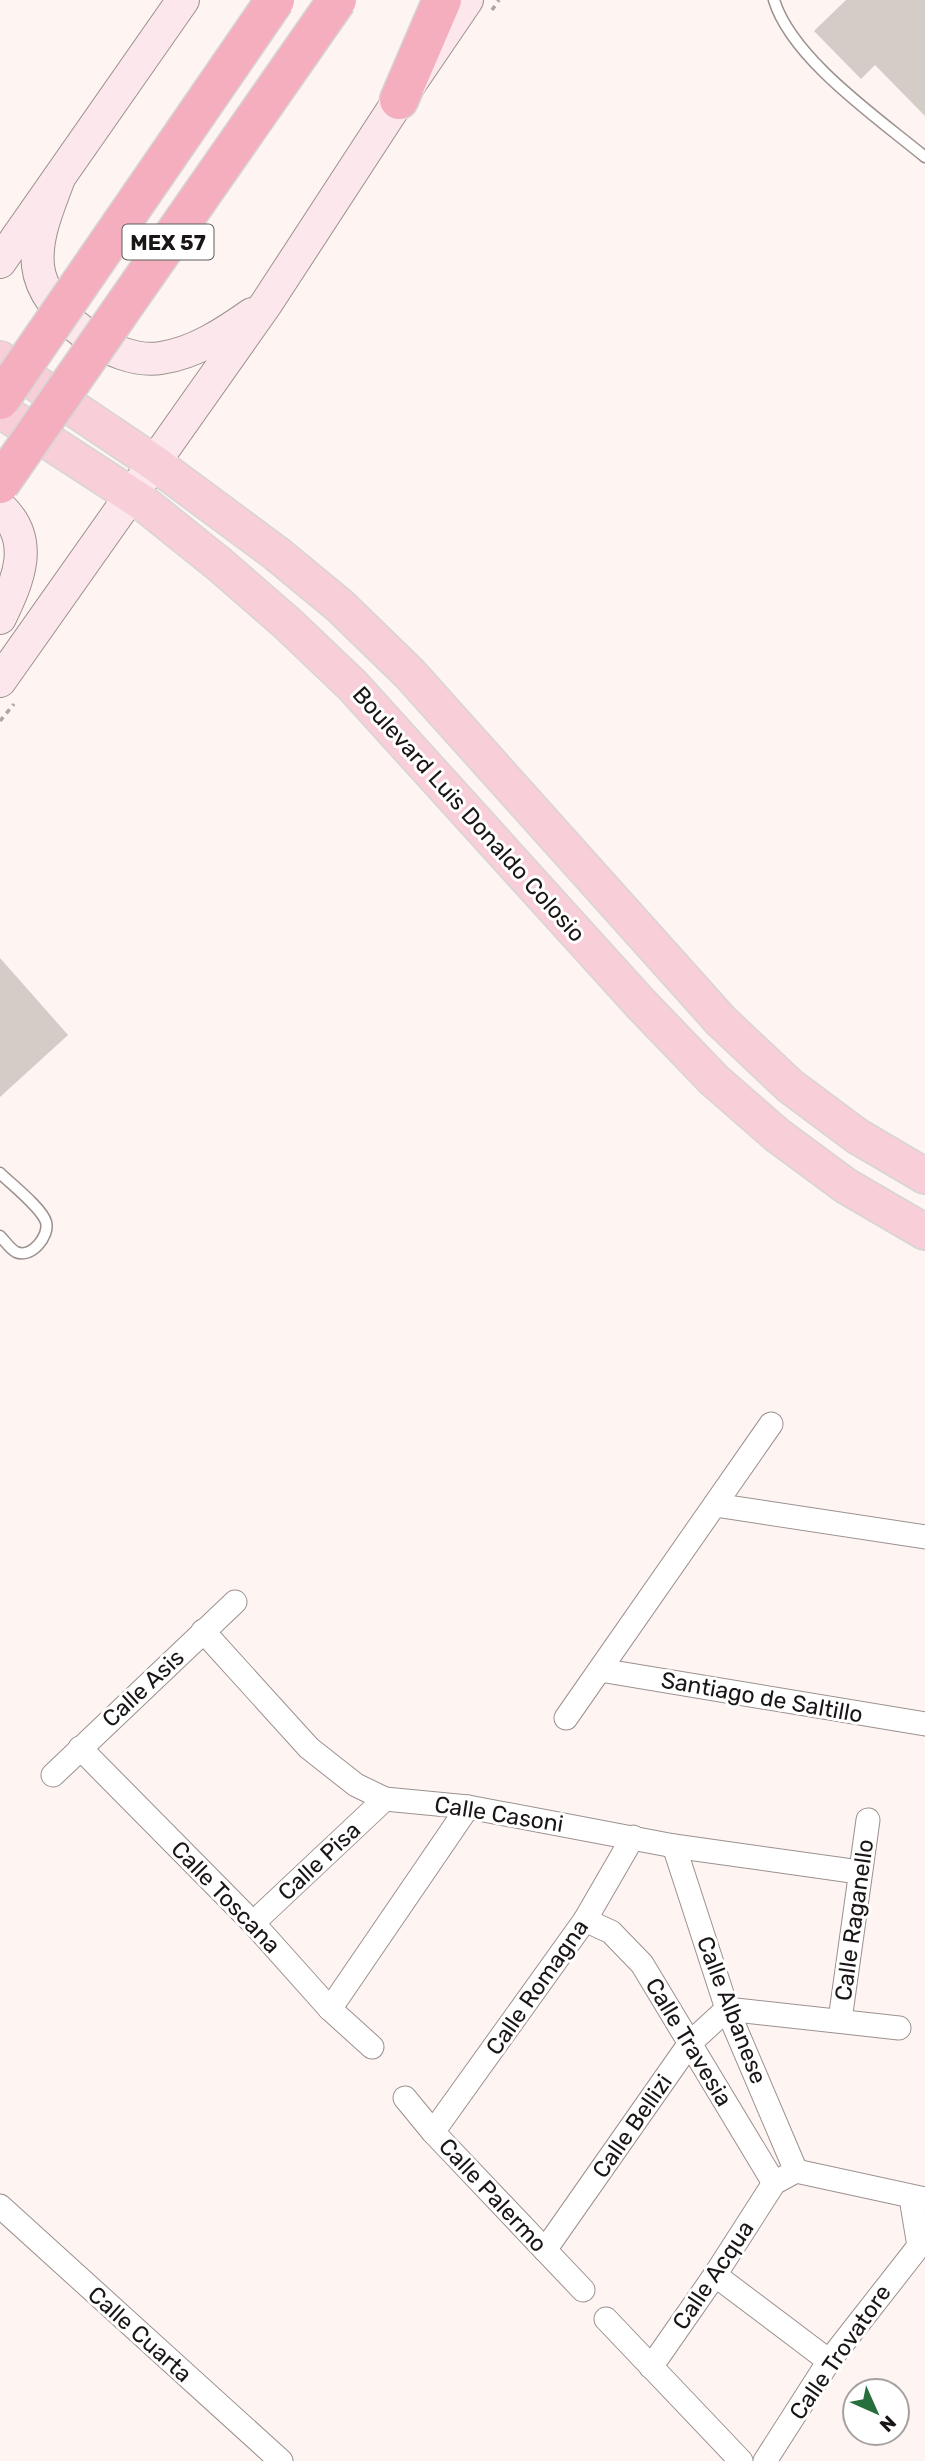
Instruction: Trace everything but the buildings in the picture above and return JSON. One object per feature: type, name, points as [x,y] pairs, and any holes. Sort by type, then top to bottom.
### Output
[{"type":"highway","name":"MEX 57","points":[[0,400],[275,0]]},
{"type":"highway","name":"MEX 57","points":[[0,484],[337,0]]},
{"type":"highway","points":[[399,100],[442,0]]},
{"type":"main road","points":[[0,262],[183,0]]},
{"type":"main road","points":[[0,681],[266,304],[467,0]]},
{"type":"main road","points":[[59,178],[38,247],[38,268],[47,291],[62,314],[77,329],[114,349],[147,359],[163,358],[198,347],[266,304]]},
{"type":"main road","points":[[0,359],[153,462],[277,554],[340,606],[410,674],[721,1021],[790,1086],[857,1136],[925,1176]]},
{"type":"main road","name":"Boulevard Luis Donaldo Colosio","points":[[0,410],[132,495],[219,564],[288,624],[353,686],[640,1003],[714,1080],[777,1135],[846,1186],[925,1232]]},
{"type":"main road","points":[[0,507],[15,526],[21,549],[16,583],[0,618]]},
{"type":"street","points":[[566,1718],[771,1424]]},
{"type":"street","points":[[715,1506],[925,1537]]},
{"type":"street","name":"Calle Asis","points":[[53,1775],[235,1602]]},
{"type":"street","name":"Calle Casoni","points":[[203,1632],[309,1748],[356,1785],[385,1799],[468,1807],[674,1846],[859,1872]]},
{"type":"street","name":"Santiago de Saltillo","points":[[600,1670],[925,1724]]},
{"type":"street","name":"Calle Toscana","points":[[80,1748],[253,1923],[330,2009],[372,2047]]},
{"type":"street","name":"Calle Pisa","points":[[253,1923],[385,1799]]},
{"type":"street","points":[[330,2009],[468,1807]]},
{"type":"street","name":"Calle Raganello","points":[[840,2020],[868,1820]]},
{"type":"street","name":"Calle Romagna","points":[[433,2132],[585,1920],[633,1837]]},
{"type":"street","name":"Calle Albanese","points":[[674,1846],[727,2009],[796,2171]]},
{"type":"street","name":"Calle Travesia","points":[[585,1920],[611,1932],[642,1964],[774,2183]]},
{"type":"street","points":[[727,2009],[899,2028]]},
{"type":"street","name":"Calle Bellizi","points":[[545,2250],[690,2043],[727,2009]]},
{"type":"street","name":"Calle Palermo","points":[[405,2098],[433,2132],[583,2290]]},
{"type":"street","points":[[774,2183],[796,2171],[918,2198],[922,2246]]},
{"type":"street","name":"Calle Acqua","points":[[651,2367],[774,2183]]},
{"type":"street","name":"Calle Cuarta","points":[[0,2206],[281,2461]]},
{"type":"street","name":"Calle Trovatore","points":[[765,2461],[829,2361],[922,2246]]},
{"type":"street","points":[[715,2275],[829,2361]]},
{"type":"street","points":[[606,2319],[741,2461]]},
{"type":"lane","points":[[774,0],[777,11],[805,53],[822,71],[925,157]]},
{"type":"lane","points":[[0,1173],[40,1211],[46,1219],[47,1227],[32,1251],[25,1253],[13,1251],[0,1236]]}]
